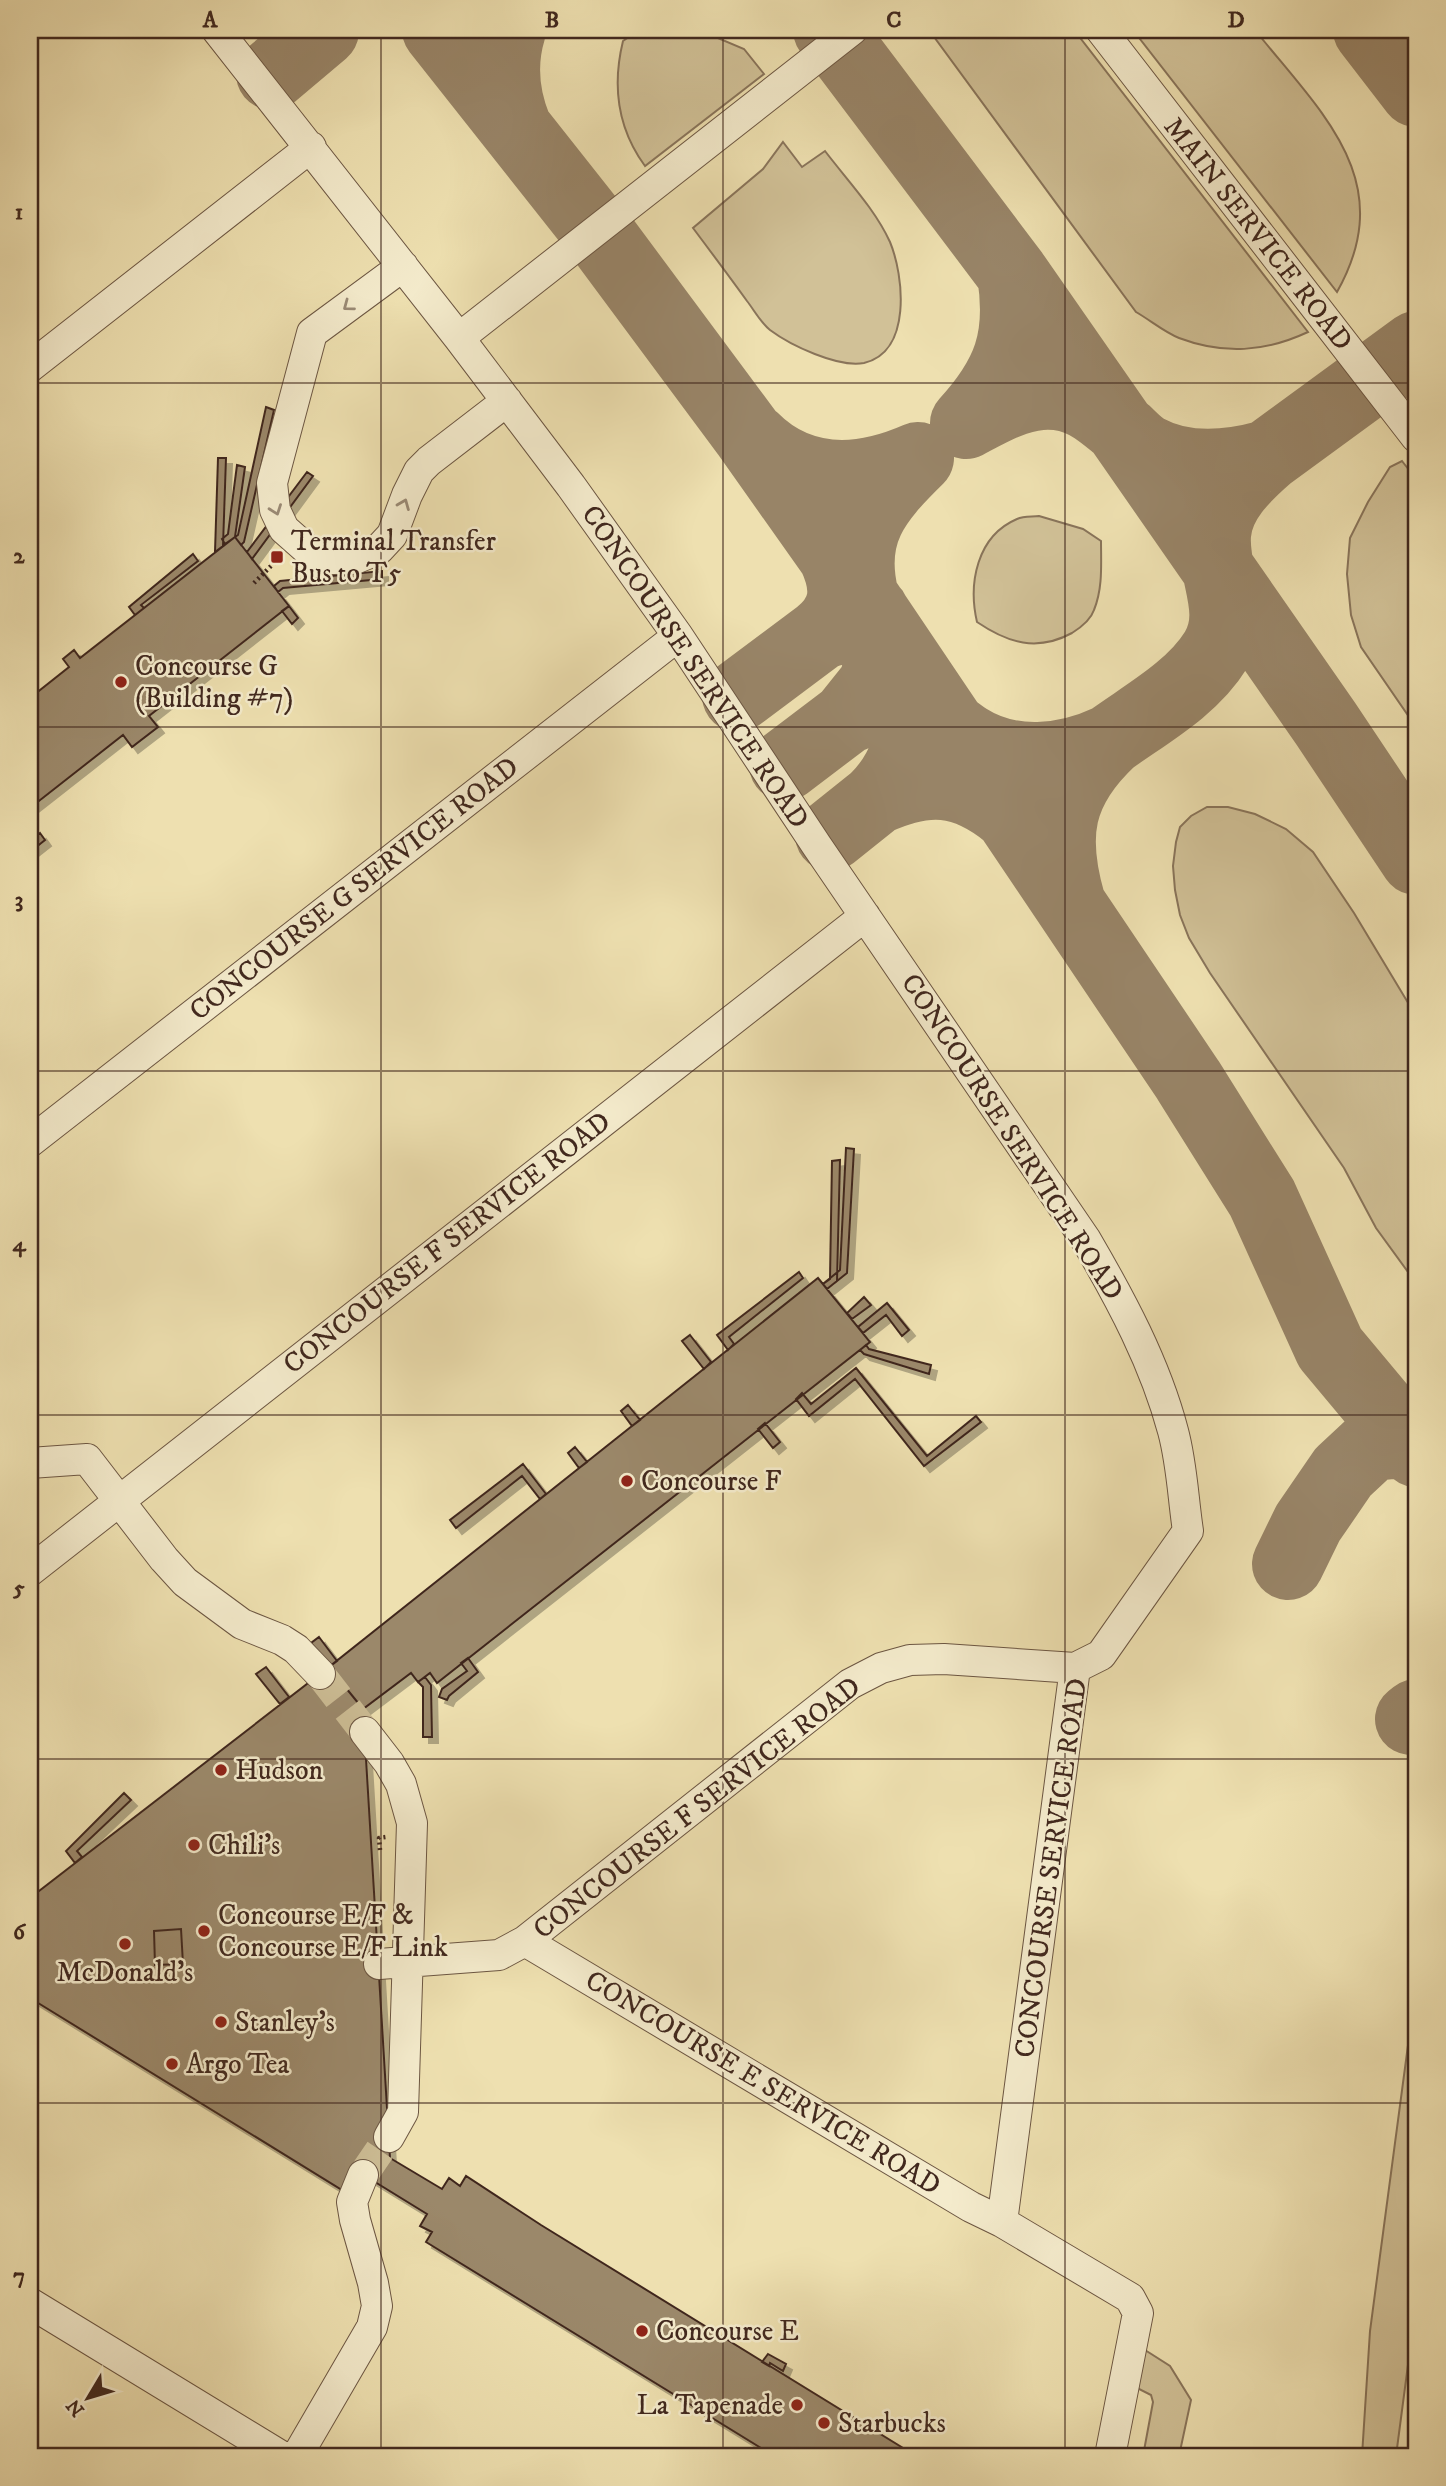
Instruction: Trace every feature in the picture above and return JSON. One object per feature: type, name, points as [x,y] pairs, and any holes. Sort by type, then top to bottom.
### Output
[{"type":"lane","name":"CONCOURSE SERVICE ROAD","points":[[217,30],[507,401],[678,636],[1086,1240],[1125,1307],[1153,1372],[1173,1429],[1180,1460],[1188,1531],[1101,1655],[1075,1668],[1002,2222]]},
{"type":"lane","points":[[459,338],[852,30]]},
{"type":"lane","name":"MAIN SERVICE ROAD","points":[[1101,30],[1416,437]]},
{"type":"lane","points":[[30,367],[310,148]]},
{"type":"lane","points":[[403,266],[312,333],[272,483],[275,510],[284,529],[310,552],[334,559],[357,558],[379,549],[392,535],[419,471],[507,401]]},
{"type":"lane","name":"CONCOURSE G SERVICE ROAD","points":[[30,1142],[678,636]]},
{"type":"lane","name":"CONCOURSE F SERVICE ROAD","points":[[30,1571],[865,916]]},
{"type":"lane","points":[[30,1464],[87,1459],[164,1559],[185,1581],[242,1624],[282,1640],[296,1649],[320,1674]]},
{"type":"lane","name":"CONCOURSE F SERVICE ROAD","points":[[393,1963],[499,1955],[525,1941],[850,1684],[881,1668],[910,1660],[944,1659],[1075,1668]]},
{"type":"lane","points":[[365,1732],[401,1784],[412,1823],[393,1963],[403,2112],[389,2137]]},
{"type":"lane","name":"CONCOURSE E SERVICE ROAD","points":[[525,1941],[971,2207],[1002,2222]]},
{"type":"lane","points":[[297,2456],[372,2327],[376,2306],[373,2283],[352,2202],[363,2175]]},
{"type":"lane","points":[[1002,2222],[1130,2298],[1138,2313],[1110,2456]]},
{"type":"lane","points":[[30,2303],[281,2456]]},
{"type":"shaded area","points":[[639,30],[699,30],[744,49],[764,74],[645,166],[623,122],[618,91],[623,41]]},
{"type":"shaded area","points":[[929,30],[1074,30],[1308,332],[1276,344],[1228,349],[1173,335],[1136,312]]},
{"type":"shaded area","points":[[1133,30],[1255,30],[1305,90],[1344,150],[1356,182],[1360,215],[1354,252],[1337,292]]},
{"type":"shaded area","points":[[783,142],[802,167],[825,151],[869,206],[890,242],[901,292],[897,329],[890,344],[879,356],[864,363],[853,364],[828,359],[789,342],[770,330],[693,228],[763,169]]},
{"type":"shaded area","points":[[1402,461],[1416,479],[1416,727],[1361,647],[1351,615],[1347,574],[1350,538],[1390,467]]},
{"type":"shaded area","points":[[1039,516],[1083,529],[1101,541],[1097,602],[1088,620],[1072,633],[1059,639],[1035,643],[1011,640],[977,622],[974,607],[975,577],[984,549],[1003,527],[1017,519]]},
{"type":"shaded area","points":[[1207,807],[1228,807],[1255,814],[1286,829],[1313,852],[1354,913],[1416,1016],[1416,1283],[1376,1228],[1344,1168],[1210,973],[1189,938],[1180,915],[1175,890],[1173,866],[1176,842],[1180,827],[1191,816]]},
{"type":"shaded area","points":[[1416,1985],[1416,2304],[1396,2456],[1362,2456],[1370,2331]]},
{"type":"shaded area","points":[[1145,2350],[1170,2366],[1191,2400],[1179,2456],[1143,2456],[1153,2402],[1151,2395],[1137,2388]]},
{"type":"building","points":[[266,407],[274,410],[244,542],[241,545],[235,537],[238,535]]},
{"type":"building","points":[[218,458],[226,458],[223,546],[215,552]]},
{"type":"building","points":[[237,465],[245,467],[235,537],[225,544],[222,539],[228,534]]},
{"type":"building","points":[[307,472],[313,476],[252,559],[247,552]]},
{"type":"building","name":"Concourse G (Building #7)","points":[[235,537],[289,606],[149,716],[158,727],[132,747],[123,735],[30,808],[30,698],[69,667],[63,659],[74,650],[80,658]]},
{"type":"building","points":[[193,554],[198,561],[141,605],[144,608],[135,615],[129,607]]},
{"type":"building","points":[[382,571],[382,579],[283,588],[278,592],[274,586],[280,581]]},
{"type":"building","points":[[289,606],[298,618],[292,624],[282,611]]},
{"type":"building","points":[[40,833],[45,840],[30,852],[30,842]]},
{"type":"building","points":[[846,1148],[854,1149],[847,1273],[827,1289],[823,1284],[840,1270]]},
{"type":"building","points":[[840,1160],[837,1281],[827,1289],[823,1284],[830,1279],[832,1161]]},
{"type":"building","points":[[799,1272],[803,1278],[729,1337],[734,1344],[728,1350],[717,1335]]},
{"type":"building","name":"Concourse F","points":[[818,1278],[870,1342],[437,1683],[430,1673],[418,1682],[411,1673],[363,1709],[329,1667]]},
{"type":"building","points":[[864,1297],[871,1305],[852,1319],[847,1313]]},
{"type":"building","points":[[887,1303],[909,1330],[902,1336],[886,1315],[863,1333],[858,1327]]},
{"type":"building","points":[[690,1335],[711,1362],[704,1369],[682,1341]]},
{"type":"building","points":[[866,1345],[869,1349],[931,1365],[929,1374],[864,1354],[860,1350]]},
{"type":"building","points":[[856,1368],[927,1456],[976,1416],[981,1422],[924,1466],[855,1379],[809,1416],[796,1399],[802,1393],[811,1404]]},
{"type":"building","points":[[628,1405],[640,1420],[632,1426],[621,1411]]},
{"type":"building","points":[[765,1423],[780,1442],[773,1448],[758,1429]]},
{"type":"building","points":[[575,1447],[587,1462],[579,1468],[568,1453]]},
{"type":"building","points":[[523,1464],[546,1494],[540,1499],[522,1476],[456,1528],[450,1520]]},
{"type":"building","points":[[319,1637],[337,1661],[329,1667],[311,1643]]},
{"type":"building","points":[[468,1658],[478,1672],[447,1700],[439,1697],[442,1689],[467,1671],[461,1663]]},
{"type":"building","points":[[266,1667],[289,1697],[280,1704],[256,1674]]},
{"type":"building","name":"Concourse E/F & Concourse E/F Link","points":[[329,1667],[363,1709],[390,2158],[354,2169],[342,2190],[30,1998],[30,1898]]},
{"type":"building","points":[[425,1677],[431,1685],[432,1737],[423,1737],[423,1687],[418,1682]]},
{"type":"building","points":[[124,1793],[131,1800],[77,1851],[82,1857],[75,1863],[66,1851]]},
{"type":"building","points":[[181,1929],[183,1964],[155,1965],[154,1931]]},
{"type":"building","name":"Concourse E","points":[[390,2158],[442,2189],[449,2178],[460,2186],[466,2176],[916,2456],[774,2456],[426,2242],[432,2232],[420,2226],[427,2214],[354,2169]]},
{"type":"building","points":[[768,2354],[786,2364],[783,2371],[770,2363],[769,2366],[762,2362]]},
{"type":"taxiway","points":[[438,30],[597,231],[747,433],[863,597],[1188,1080],[1262,1198],[1330,1348],[1416,1451]]},
{"type":"taxiway","points":[[510,30],[504,79],[516,128]]},
{"type":"taxiway","points":[[829,30],[1013,274],[1326,724],[1416,859]]},
{"type":"taxiway","points":[[1369,30],[1416,91]]},
{"type":"taxiway","points":[[272,74],[323,31]]},
{"type":"taxiway","points":[[1013,274],[1016,318],[1009,355],[993,389],[966,423],[1021,398],[1054,394],[1087,404],[1107,417],[1143,448],[1160,457],[1206,465],[1237,463],[1267,456],[1233,491],[1217,523],[1215,550],[1225,621],[1216,650],[1181,689],[1110,740]]},
{"type":"taxiway","points":[[1267,456],[1416,347]]},
{"type":"taxiway","points":[[752,438],[770,454],[790,465],[831,475],[875,472],[918,458],[889,488],[868,519],[859,554],[863,597]]},
{"type":"taxiway","points":[[834,556],[842,578],[843,598],[836,616],[821,634],[849,627],[872,630],[890,641],[903,658],[911,680],[914,704],[912,729],[905,754],[893,778],[876,799],[912,787],[944,784],[975,793],[1007,813]]},
{"type":"taxiway","points":[[873,611],[882,652],[875,683],[847,718],[875,706],[904,702],[933,714],[984,748],[1020,757],[1038,758],[1075,753],[1110,740],[1079,777],[1063,815],[1060,856],[1070,904]]},
{"type":"taxiway","points":[[738,696],[821,634]]},
{"type":"taxiway","points":[[785,765],[847,718]]},
{"type":"taxiway","points":[[831,835],[876,799]]},
{"type":"taxiway","points":[[1288,1564],[1308,1523],[1343,1472],[1372,1445],[1416,1441]]},
{"type":"taxiway","points":[[1411,1719],[1416,1715]]},
{"type":"tunnel","points":[[320,1674],[365,1732]]},
{"type":"tunnel","points":[[363,2175],[389,2137]]},
{"type":"place","name":"Terminal Transfer Bus to T5","points":[[277,557]]},
{"type":"place","name":"Concourse G (Building #7)","points":[[121,682]]},
{"type":"place","name":"Concourse F","points":[[627,1481]]},
{"type":"place","name":"Hudson","points":[[221,1770]]},
{"type":"place","name":"Chili's","points":[[194,1845]]},
{"type":"place","name":"Concourse E/F & Concourse E/F Link","points":[[204,1931]]},
{"type":"place","name":"McDonald's","points":[[125,1944]]},
{"type":"place","name":"Stanley's","points":[[221,2022]]},
{"type":"place","name":"Argo Tea","points":[[172,2064]]},
{"type":"place","name":"Concourse E","points":[[642,2331]]},
{"type":"place","name":"La Tapenade","points":[[797,2405]]},
{"type":"place","name":"Starbucks","points":[[824,2423]]}]
